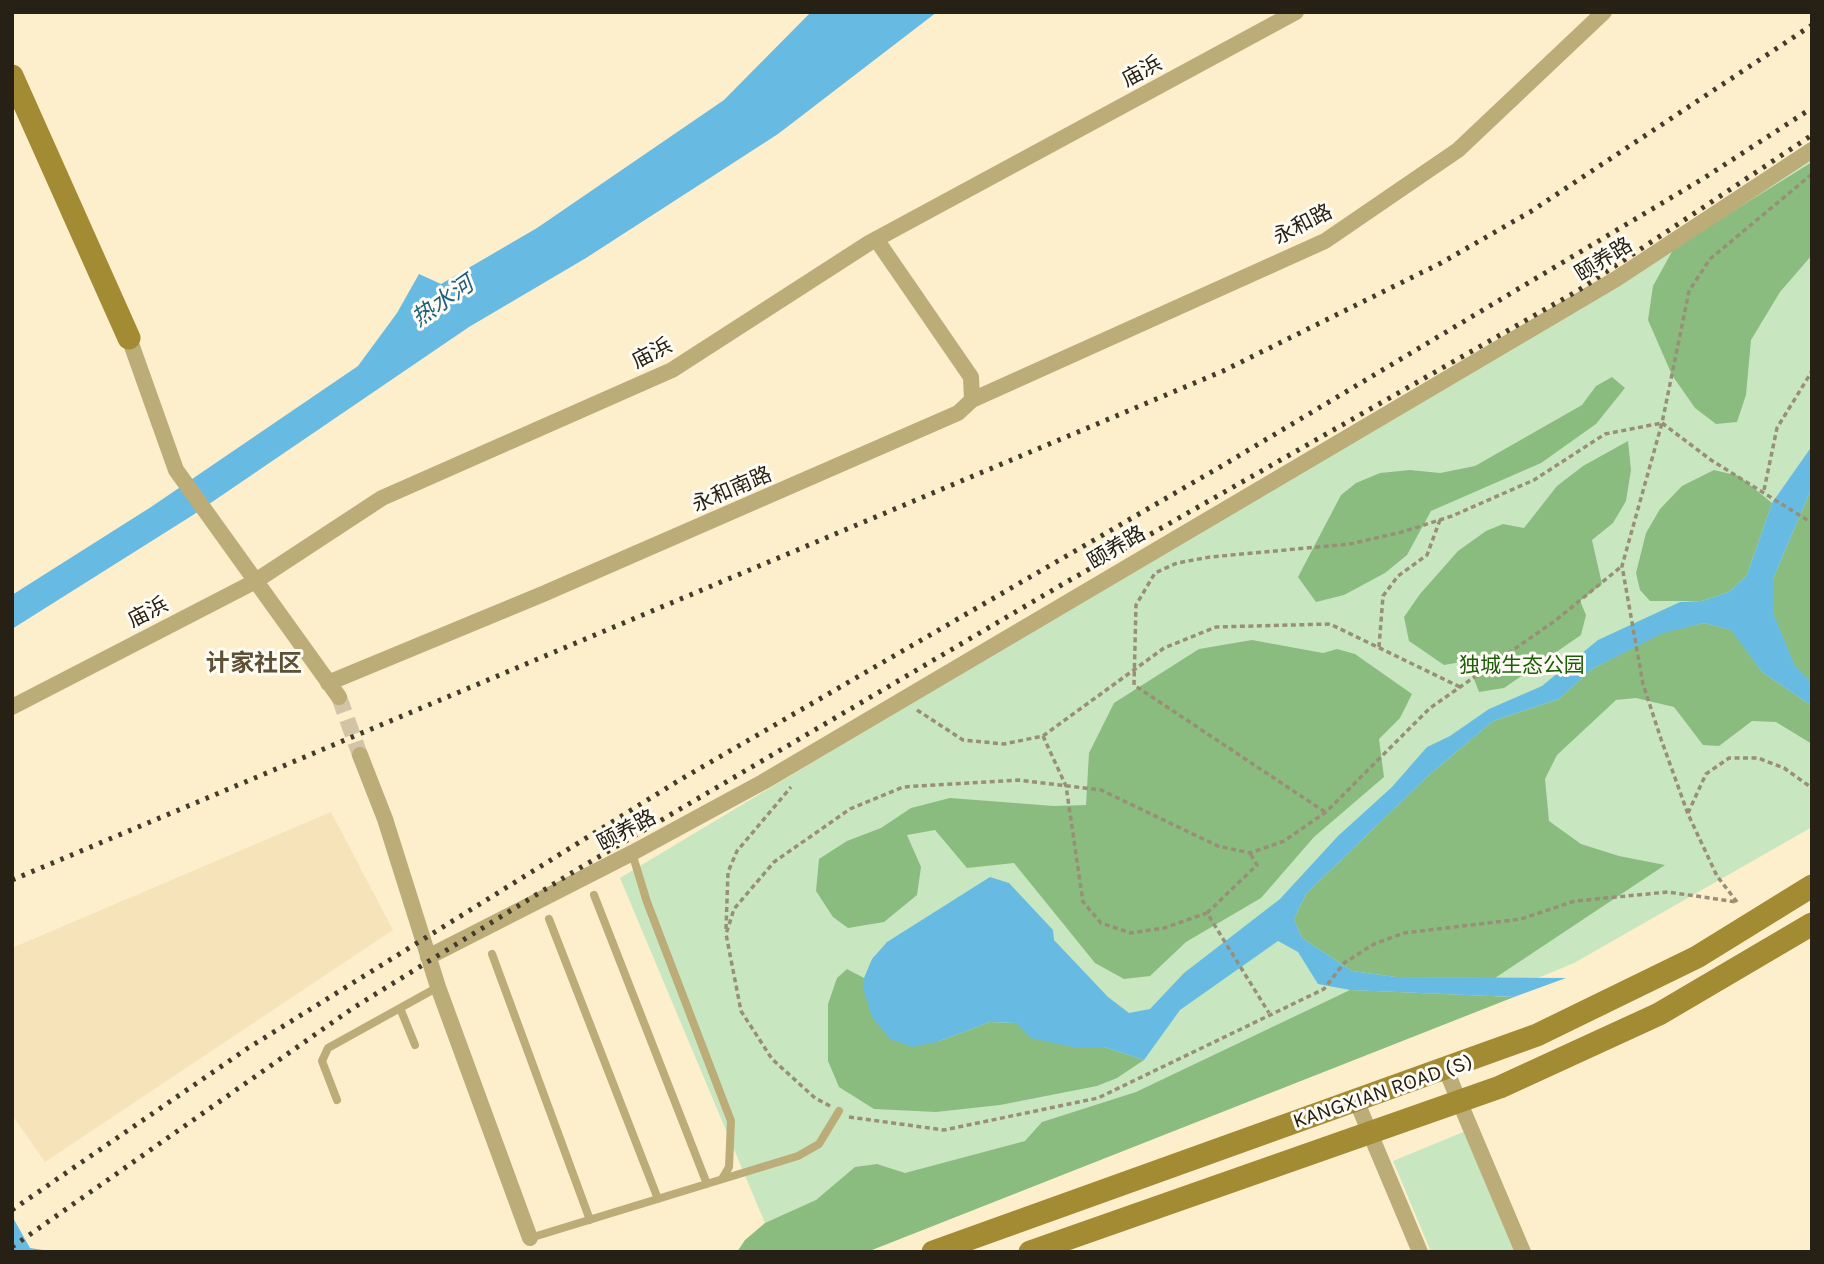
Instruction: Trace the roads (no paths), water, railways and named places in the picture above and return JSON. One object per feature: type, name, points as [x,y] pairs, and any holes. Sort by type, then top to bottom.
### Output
[{"type":"street","name":"庙浜","points":[[12,707],[254,582],[382,498],[672,370],[876,239],[1296,12]]},
{"type":"street","name":"永和路","points":[[972,400],[1325,241],[1458,150],[1604,12]]},
{"type":"street","points":[[12,76],[129,338],[176,470],[254,582],[340,697]]},
{"type":"street","name":"颐养路","points":[[428,957],[632,853],[775,775],[1616,279],[1812,150]]},
{"type":"street","points":[[876,239],[971,376],[972,400]]},
{"type":"street","name":"永和南路","points":[[328,683],[865,456],[958,413],[972,400]]},
{"type":"street","points":[[360,755],[385,819],[438,987],[530,1238]]},
{"type":"street","name":"KANGXIAN ROAD (S)","points":[[933,1252],[1446,1070],[1537,1035],[1655,980],[1725,942],[1812,886]]},
{"type":"street","name":"KANGXIAN ROAD (S)","points":[[1029,1252],[1370,1133],[1559,1062],[1658,1014],[1812,924]]},
{"type":"street","points":[[1446,1070],[1523,1252]]},
{"type":"street","points":[[1356,1100],[1420,1252]]},
{"type":"street","points":[[1016,1221],[1029,1252]]},
{"type":"lane","points":[[632,853],[647,902],[731,1121],[729,1167],[722,1179]]},
{"type":"lane","points":[[594,895],[708,1184]]},
{"type":"lane","points":[[549,919],[658,1199]]},
{"type":"lane","points":[[492,954],[590,1220]]},
{"type":"lane","points":[[337,1100],[322,1061],[328,1048],[438,987]]},
{"type":"lane","points":[[400,1008],[415,1045]]},
{"type":"lane","points":[[530,1238],[798,1156],[818,1144],[839,1111]]},
{"type":"water","name":"热水河","points":[[811,12],[937,12],[778,134],[586,258],[469,327],[193,515],[12,629],[12,595],[151,507],[358,366],[397,313],[419,274],[441,284],[537,228],[724,100]]},
{"type":"water","points":[[1812,446],[1812,487],[1773,579],[1773,613],[1795,666],[1812,683],[1812,706],[1762,672],[1731,630],[1704,623],[1663,633],[1592,669],[1559,699],[1493,721],[1429,775],[1306,894],[1294,919],[1302,938],[1352,971],[1396,977],[1566,978],[1514,997],[1350,990],[1318,984],[1298,952],[1278,941],[1180,1010],[1144,1060],[1104,1047],[1073,1047],[1030,1038],[1016,1023],[990,1022],[937,1042],[912,1047],[890,1039],[872,1017],[864,991],[864,978],[872,959],[887,942],[990,877],[1009,883],[1053,930],[1054,940],[1108,997],[1129,1013],[1150,1009],[1184,973],[1280,899],[1338,836],[1392,787],[1427,747],[1450,736],[1489,709],[1542,686],[1598,640],[1680,602],[1702,601],[1729,592],[1747,575],[1772,503]]},
{"type":"water","points":[[12,1216],[30,1248],[57,1252],[12,1252]]},
{"type":"tunnel","points":[[339,697],[360,755]]},
{"type":"railway","points":[[12,880],[1223,371],[1441,263],[1530,212],[1812,25]]},
{"type":"railway","points":[[12,1210],[248,1048],[678,781],[1220,467],[1704,178],[1812,108]]},
{"type":"railway","points":[[12,1247],[353,1008],[578,869],[1063,584],[1579,290],[1812,135]]},
{"type":"district","name":"计家社区","points":[[254,664]]},
{"type":"park label","name":"独城生态公园","points":[[1522,666]]}]
